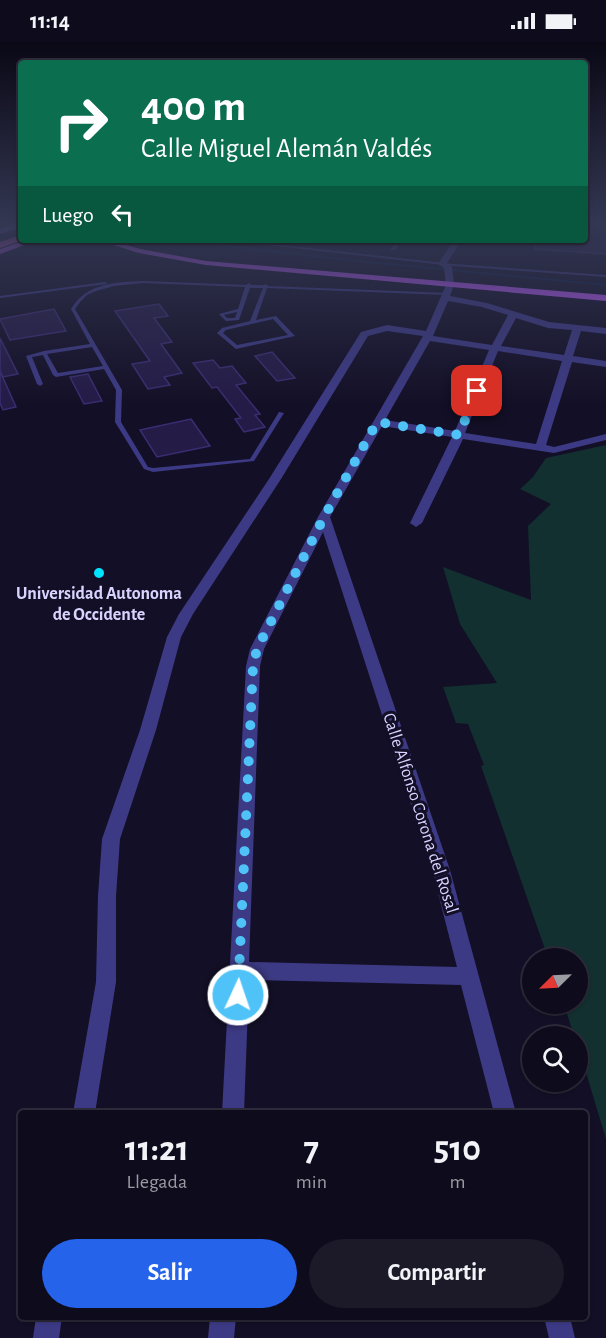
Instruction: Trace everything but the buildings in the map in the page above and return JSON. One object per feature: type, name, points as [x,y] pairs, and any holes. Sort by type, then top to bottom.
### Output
[{"type":"main road","points":[[497,283],[606,298]]},
{"type":"main road","points":[[521,283],[606,291]]},
{"type":"street","points":[[232,1110],[253,666],[265,629],[324,517],[428,336],[446,283]]},
{"type":"street","points":[[456,283],[484,305],[548,325],[606,330]]},
{"type":"street","points":[[416,523],[459,435],[495,348],[513,314]]},
{"type":"street","points":[[85,1110],[106,982],[107,896],[111,839],[143,748],[174,637],[186,614],[275,479],[364,333],[392,328],[495,348],[606,364]]},
{"type":"street","points":[[540,448],[577,329]]},
{"type":"street","points":[[377,422],[540,448],[557,449],[606,437]]},
{"type":"street","name":"Calle Alfonso Corona del Rosal","points":[[324,517],[441,870],[504,1110]]},
{"type":"street","points":[[240,971],[470,976]]},
{"type":"street","points":[[46,1338],[49,1320]]},
{"type":"street","points":[[221,1338],[223,1320]]},
{"type":"street","points":[[558,1320],[562,1338]]},
{"type":"lane","points":[[0,297],[105,283]]},
{"type":"lane","points":[[110,283],[88,293],[73,309],[119,390],[120,428],[144,466],[149,469],[248,461],[252,459],[281,413]]},
{"type":"lane","points":[[234,283],[301,283]]},
{"type":"lane","points":[[239,310],[249,284]]},
{"type":"lane","points":[[252,323],[266,285]]},
{"type":"lane","points":[[274,317],[292,336],[236,347],[220,333],[224,329],[252,323],[274,317]]},
{"type":"lane","points":[[40,384],[28,358],[92,345]]},
{"type":"lane","points":[[44,353],[56,375],[105,367]]},
{"type":"green space","points":[[606,445],[606,1139],[588,1079],[588,1026],[571,1026],[567,1014],[588,1014],[588,948],[545,948],[481,766],[484,765],[468,724],[456,723],[443,687],[497,683],[460,624],[443,567],[531,600],[528,526],[551,504],[520,489],[533,477],[546,458]]},
{"type":"waterway","points":[[590,283],[606,285]]},
{"type":"place","name":"Universidad Autonoma de Occidente","points":[[99,573]]},
{"type":"route","points":[[238,995],[253,666],[257,649],[265,629],[324,517],[377,422],[459,435],[477,391]]}]
